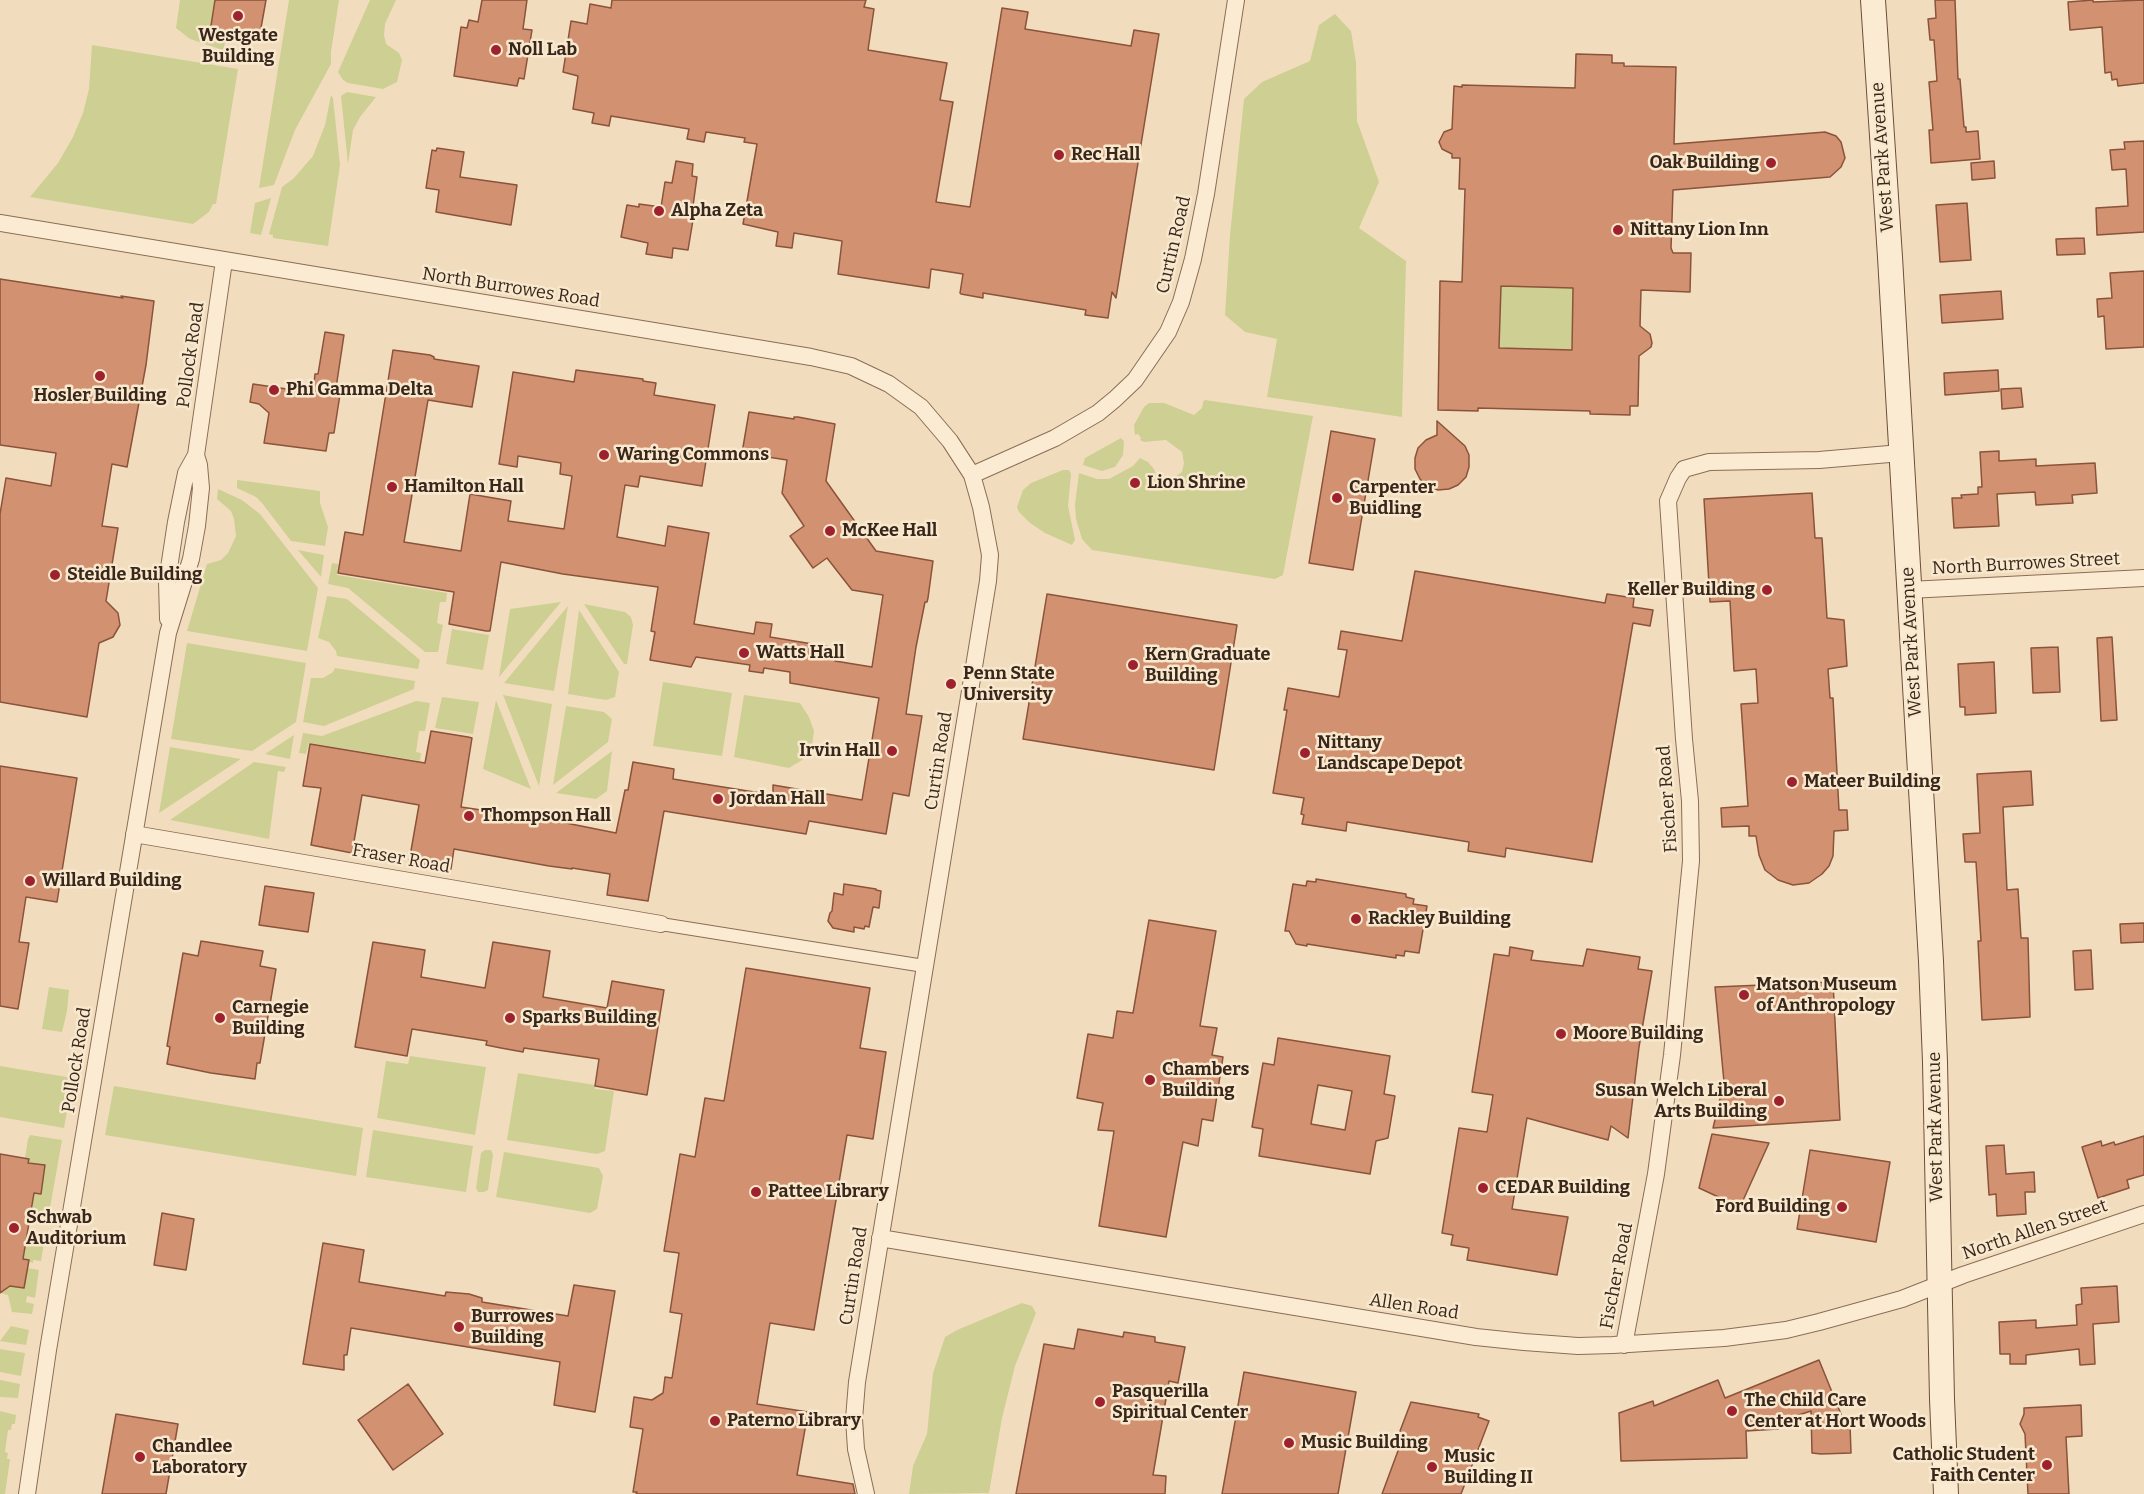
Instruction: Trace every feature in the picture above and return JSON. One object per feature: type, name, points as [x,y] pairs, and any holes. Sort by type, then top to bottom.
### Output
[{"type":"main road","name":"West Park Avenue","points":[[1873,0],[1910,590],[1935,1062],[1946,1494]]},
{"type":"street","name":"Curtin Road","points":[[866,1494],[856,1449],[854,1419],[857,1382],[988,581],[990,555],[972,475],[1055,438],[1098,413],[1135,380],[1168,332],[1185,292],[1193,259],[1210,172],[1236,0]]},
{"type":"street","name":"North Burrowes Road","points":[[0,223],[811,357],[851,366],[889,384],[921,407],[943,432],[972,475]]},
{"type":"street","name":"Pollock Road","points":[[27,1494],[45,1368],[168,633],[167,581],[176,522],[186,473],[196,455],[224,261]]},
{"type":"street","name":"Fischer Road","points":[[1624,1344],[1656,1174],[1672,1055],[1691,861],[1691,811],[1668,501],[1684,469],[1708,462],[1819,460],[1901,453]]},
{"type":"street","name":"North Burrowes Street","points":[[1910,590],[2144,578]]},
{"type":"street","name":"Fraser Road","points":[[134,834],[661,924]]},
{"type":"street","points":[[661,924],[924,966]]},
{"type":"street","name":"North Allen Street","points":[[1939,1284],[2144,1214]]},
{"type":"street","name":"Allen Road","points":[[880,1238],[1476,1336],[1572,1345],[1724,1338],[1785,1330],[1902,1299],[1939,1284]]},
{"type":"green space","points":[[180,0],[215,0],[210,31],[231,35],[230,39],[226,39],[223,50],[190,39],[176,28]]},
{"type":"green space","points":[[289,0],[339,0],[331,64],[295,130],[274,185],[259,188]]},
{"type":"green space","points":[[370,0],[396,0],[385,24],[384,35],[386,44],[399,53],[402,60],[397,82],[383,89],[348,83],[338,72]]},
{"type":"green space","points":[[1335,14],[1351,31],[1356,62],[1357,121],[1379,182],[1359,228],[1406,261],[1402,417],[1267,397],[1277,339],[1245,332],[1225,315],[1230,235],[1244,99],[1262,82],[1310,61],[1319,25]]},
{"type":"green space","points":[[92,45],[238,69],[216,204],[213,204],[209,212],[193,224],[30,197],[58,163],[83,113],[89,89]]},
{"type":"green space","points":[[347,92],[376,97],[353,130],[348,164],[341,96]]},
{"type":"green space","points":[[331,95],[340,165],[328,246],[273,238],[273,235],[269,234],[282,187],[294,178],[313,156],[325,125]]},
{"type":"green space","points":[[271,198],[261,235],[250,233],[255,203]]},
{"type":"green space","points":[[1501,286],[1573,288],[1572,350],[1499,348]]},
{"type":"green space","points":[[1205,400],[1313,416],[1283,575],[1275,579],[1092,550],[1082,539],[1076,519],[1075,505],[1079,473],[1097,479],[1109,479],[1133,466],[1140,458],[1154,469],[1158,482],[1164,486],[1170,485],[1182,472],[1184,463],[1182,452],[1166,440],[1144,442],[1140,440],[1138,434],[1135,435],[1134,425],[1144,407],[1149,403],[1164,403],[1194,415],[1202,408]]},
{"type":"green space","points":[[1121,438],[1124,441],[1123,455],[1115,467],[1102,471],[1083,465],[1085,458]]},
{"type":"green space","points":[[1063,470],[1069,470],[1071,474],[1068,506],[1075,540],[1072,545],[1045,533],[1030,523],[1017,507],[1023,490],[1031,483]]},
{"type":"green space","points":[[237,480],[320,491],[320,503],[328,527],[325,546],[291,541],[256,497],[237,488]]},
{"type":"green space","points":[[218,489],[242,500],[260,514],[318,588],[307,651],[187,631],[207,564],[221,560],[228,553],[236,536],[231,511],[217,499]]},
{"type":"green space","points":[[298,550],[324,555],[321,577]]},
{"type":"green space","points":[[332,563],[338,564],[337,575],[447,593],[446,602],[440,602],[437,623],[443,625],[438,652],[425,652],[348,588],[328,584]]},
{"type":"green space","points":[[327,596],[347,599],[420,660],[418,669],[337,656],[329,642],[318,638]]},
{"type":"green space","points":[[561,602],[499,677],[510,609]]},
{"type":"green space","points":[[584,604],[625,612],[631,617],[633,625],[627,664],[624,664]]},
{"type":"green space","points":[[568,606],[554,691],[504,683]]},
{"type":"green space","points":[[579,610],[619,672],[615,697],[606,700],[568,694]]},
{"type":"green space","points":[[452,629],[489,635],[483,670],[446,664]]},
{"type":"green space","points":[[187,643],[306,663],[296,722],[252,751],[171,739]]},
{"type":"green space","points":[[335,668],[415,681],[414,689],[324,726],[303,722],[311,678],[323,678]]},
{"type":"green space","points":[[663,682],[732,693],[722,756],[653,746]]},
{"type":"green space","points":[[503,695],[552,704],[539,786]]},
{"type":"green space","points":[[744,695],[800,703],[814,731],[812,746],[802,760],[789,768],[734,757]]},
{"type":"green space","points":[[442,697],[479,702],[473,734],[435,728]]},
{"type":"green space","points":[[496,700],[531,789],[483,769]]},
{"type":"green space","points":[[416,701],[430,703],[425,731],[419,731],[416,752],[421,753],[420,761],[309,743],[306,754],[299,753],[303,733],[322,736]]},
{"type":"green space","points":[[566,706],[604,712],[612,719],[608,742],[553,785]]},
{"type":"green space","points":[[294,735],[290,759],[265,754]]},
{"type":"green space","points":[[170,747],[241,759],[159,813]]},
{"type":"green space","points":[[612,751],[607,791],[596,799],[556,793]]},
{"type":"green space","points":[[254,762],[286,767],[284,772],[278,771],[269,839],[170,820]]},
{"type":"green space","points":[[49,987],[69,990],[62,1032],[42,1029]]},
{"type":"green space","points":[[410,1056],[486,1067],[475,1135],[377,1118],[386,1061],[408,1064]]},
{"type":"green space","points":[[0,1066],[73,1078],[64,1128],[0,1117]]},
{"type":"green space","points":[[518,1073],[595,1085],[595,1089],[614,1091],[605,1151],[597,1154],[507,1140]]},
{"type":"green space","points":[[114,1086],[363,1128],[356,1176],[105,1135]]},
{"type":"green space","points":[[373,1130],[473,1146],[466,1192],[366,1177]]},
{"type":"green space","points":[[30,1135],[62,1140],[48,1219],[42,1221],[30,1220],[34,1193],[41,1193],[45,1166],[28,1163],[28,1158],[25,1158]]},
{"type":"green space","points":[[491,1150],[493,1155],[488,1190],[478,1192],[476,1188],[481,1153]]},
{"type":"green space","points":[[504,1152],[599,1168],[603,1176],[597,1209],[590,1213],[496,1197]]},
{"type":"green space","points":[[27,1235],[44,1242],[41,1261],[33,1260],[33,1263],[23,1259]]},
{"type":"green space","points":[[28,1268],[39,1270],[35,1298],[27,1296],[26,1302],[34,1304],[32,1314],[12,1312],[8,1295],[0,1293],[0,1288],[6,1289],[7,1286],[24,1288]]},
{"type":"green space","points":[[1022,1303],[1032,1306],[1036,1313],[1015,1366],[1002,1418],[989,1493],[909,1494],[913,1466],[927,1434],[933,1373],[945,1337]]},
{"type":"green space","points":[[11,1326],[29,1330],[26,1345],[0,1341]]},
{"type":"green space","points":[[0,1349],[25,1353],[21,1376],[0,1372]]},
{"type":"green space","points":[[0,1380],[20,1384],[18,1398],[0,1397]]},
{"type":"green space","points":[[0,1411],[16,1415],[15,1424],[12,1424],[11,1430],[8,1430],[5,1452],[8,1453],[7,1459],[10,1459],[5,1494],[0,1494]]},
{"type":"building","name":"Westgate Building","points":[[215,0],[266,0],[259,39],[210,32]]},
{"type":"building","name":"Noll Lab","points":[[482,0],[527,0],[523,29],[532,30],[524,79],[519,78],[517,86],[454,76],[461,27],[467,28],[469,20],[478,22]]},
{"type":"building","name":"Rec Hall","points":[[612,0],[866,0],[864,7],[874,9],[868,50],[947,63],[940,100],[953,102],[936,202],[970,207],[1002,8],[1028,12],[1025,29],[1131,46],[1134,30],[1159,34],[1116,298],[1112,292],[1108,318],[1085,315],[1086,310],[983,293],[983,298],[961,294],[963,274],[931,269],[929,288],[838,274],[842,241],[794,233],[792,248],[776,246],[778,232],[743,224],[757,144],[744,142],[745,138],[706,132],[704,142],[687,139],[689,129],[611,116],[609,126],[592,123],[594,113],[573,109],[578,76],[563,72],[571,21],[587,24],[590,4],[611,8]]},
{"type":"building","points":[[1935,0],[1955,0],[1958,79],[1960,79],[1964,127],[1966,127],[1966,132],[1978,131],[1980,159],[1931,163],[1929,130],[1933,130],[1929,82],[1937,81],[1934,40],[1930,40],[1928,19],[1936,18]]},
{"type":"building","points":[[2093,0],[2093,2],[2144,0],[2144,83],[2118,86],[2117,79],[2112,80],[2111,72],[2105,73],[2102,27],[2070,30],[2068,2]]},
{"type":"building","name":"Nittany Lion Inn","points":[[1576,54],[1612,55],[1612,63],[1624,63],[1624,66],[1676,67],[1674,144],[1825,132],[1836,136],[1841,142],[1845,158],[1841,167],[1830,177],[1673,190],[1671,248],[1673,253],[1691,253],[1690,292],[1641,290],[1640,326],[1650,334],[1652,343],[1651,347],[1639,356],[1638,406],[1630,406],[1630,415],[1590,414],[1590,411],[1478,408],[1478,411],[1438,410],[1440,281],[1462,282],[1465,189],[1459,189],[1460,158],[1452,158],[1452,154],[1442,149],[1439,142],[1444,132],[1452,129],[1454,86],[1575,88]],"holes":[[[1501,286],[1573,288],[1572,350],[1499,348]]]},
{"type":"building","points":[[2144,141],[2144,232],[2097,235],[2096,208],[2128,206],[2126,169],[2112,170],[2110,150],[2125,149],[2124,142]]},
{"type":"building","points":[[437,148],[464,152],[460,177],[517,185],[511,225],[436,212],[439,190],[426,188],[432,150],[436,151]]},
{"type":"building","name":"Alpha Zeta","points":[[676,161],[693,164],[692,176],[697,177],[688,250],[673,248],[672,258],[646,254],[648,243],[621,237],[627,205],[661,207],[665,182],[672,183]]},
{"type":"building","points":[[1994,161],[1995,178],[1972,180],[1971,163]]},
{"type":"building","points":[[1967,203],[1971,260],[1940,262],[1936,205]]},
{"type":"building","points":[[2084,238],[2085,254],[2057,255],[2056,239]]},
{"type":"building","points":[[2144,271],[2144,347],[2106,349],[2104,316],[2098,317],[2097,299],[2112,298],[2110,273]]},
{"type":"building","points":[[0,279],[154,301],[146,365],[127,467],[112,464],[102,526],[118,528],[106,601],[118,613],[120,625],[113,637],[99,643],[87,717],[0,702],[0,514],[6,478],[51,486],[56,453],[0,445]]},
{"type":"building","points":[[2001,291],[2003,319],[1942,323],[1940,295]]},
{"type":"building","name":"Phi Gamma Delta","points":[[325,332],[344,335],[336,388],[341,388],[334,433],[329,433],[326,451],[264,443],[269,413],[259,404],[250,402],[253,384],[307,392],[309,382],[314,383],[315,374],[318,374]]},
{"type":"building","points":[[393,350],[430,355],[434,359],[479,366],[472,407],[428,400],[404,542],[461,551],[470,494],[511,501],[508,521],[564,529],[572,476],[560,474],[561,463],[518,456],[517,467],[499,464],[513,372],[574,382],[576,370],[643,379],[643,381],[656,383],[654,395],[715,405],[702,486],[640,476],[638,487],[625,485],[617,537],[665,546],[668,526],[709,533],[694,624],[754,634],[756,622],[772,624],[770,637],[837,648],[835,661],[872,667],[883,595],[852,590],[827,558],[813,568],[790,536],[804,526],[782,493],[787,460],[742,453],[749,412],[794,419],[798,417],[835,424],[826,481],[876,551],[933,561],[906,714],[922,716],[909,796],[893,793],[886,834],[809,821],[806,834],[664,811],[648,901],[607,895],[610,874],[454,849],[451,869],[409,862],[419,805],[362,795],[352,853],[311,845],[321,788],[303,786],[310,744],[425,763],[431,731],[472,738],[461,807],[556,821],[616,833],[633,762],[674,769],[673,779],[773,795],[773,785],[862,800],[879,698],[790,683],[790,672],[764,668],[763,673],[749,671],[750,665],[696,657],[691,667],[650,660],[655,632],[651,631],[658,587],[563,574],[501,562],[490,631],[486,631],[449,624],[454,592],[338,573],[345,532],[363,535]]},
{"type":"building","points":[[1998,370],[1999,391],[1945,395],[1944,373]]},
{"type":"building","points":[[2021,388],[2023,407],[2002,409],[2001,389]]},
{"type":"building","points":[[1437,421],[1465,446],[1469,455],[1466,477],[1458,485],[1449,489],[1438,490],[1427,486],[1415,469],[1418,448],[1426,440],[1437,435]]},
{"type":"building","name":"Carpenter Buidling","points":[[1331,431],[1375,439],[1353,570],[1309,563]]},
{"type":"building","points":[[1999,451],[1999,461],[2036,459],[2036,466],[2095,463],[2097,493],[2072,495],[2073,503],[2036,505],[2035,492],[1997,494],[1999,526],[1954,528],[1952,498],[1978,494],[1978,487],[1982,487],[1980,452]]},
{"type":"building","points":[[1812,493],[1815,538],[1822,538],[1827,618],[1844,620],[1847,666],[1828,669],[1830,698],[1833,698],[1839,810],[1847,810],[1848,830],[1834,831],[1833,856],[1829,866],[1822,874],[1809,883],[1793,885],[1778,880],[1765,870],[1759,855],[1756,836],[1749,836],[1749,826],[1722,827],[1721,808],[1748,806],[1741,704],[1758,703],[1756,669],[1734,671],[1730,601],[1710,602],[1704,499]]},
{"type":"building","points":[[1415,571],[1605,603],[1607,594],[1634,598],[1633,607],[1653,610],[1650,626],[1633,623],[1592,862],[1506,848],[1505,857],[1468,851],[1469,842],[1347,822],[1346,831],[1302,824],[1304,798],[1273,793],[1287,710],[1284,710],[1288,688],[1339,697],[1347,650],[1338,649],[1341,631],[1402,641]]},
{"type":"building","name":"Kern Graduate Building","points":[[1047,594],[1237,625],[1214,770],[1023,739]]},
{"type":"building","points":[[2112,637],[2117,720],[2101,721],[2097,638]]},
{"type":"building","points":[[2058,647],[2060,692],[2033,693],[2031,648]]},
{"type":"building","points":[[1994,662],[1996,713],[1965,715],[1965,707],[1960,707],[1958,664]]},
{"type":"building","name":"Willard Building","points":[[0,766],[77,778],[57,902],[26,897],[19,942],[29,943],[18,1009],[0,1006]]},
{"type":"building","points":[[2031,771],[2033,805],[2003,807],[2007,890],[2018,889],[2021,938],[2028,938],[2030,1017],[1982,1020],[1978,941],[1981,941],[1976,862],[1965,862],[1963,834],[1980,833],[1977,774]]},
{"type":"building","name":"Rackley Building","points":[[1316,879],[1406,894],[1406,897],[1414,899],[1413,904],[1427,906],[1419,953],[1405,951],[1404,956],[1396,955],[1396,958],[1296,944],[1289,931],[1285,931],[1293,884],[1306,886],[1307,881],[1316,882]]},
{"type":"building","points":[[844,884],[881,891],[879,908],[873,907],[869,927],[865,926],[864,929],[854,927],[854,932],[833,928],[828,921],[832,911],[834,893],[843,895]]},
{"type":"building","points":[[265,886],[314,893],[308,932],[259,925]]},
{"type":"building","name":"Chambers Building","points":[[1149,920],[1216,931],[1200,1026],[1217,1028],[1212,1055],[1223,1057],[1213,1121],[1202,1119],[1198,1146],[1183,1142],[1166,1237],[1099,1226],[1114,1131],[1098,1130],[1103,1103],[1077,1098],[1088,1034],[1113,1038],[1117,1011],[1133,1013]]},
{"type":"building","points":[[2144,923],[2144,942],[2121,943],[2120,924]]},
{"type":"building","name":"Carnegie Building","points":[[201,941],[263,951],[260,966],[276,969],[260,1063],[257,1063],[255,1079],[167,1064],[170,1047],[167,1046],[183,953],[198,956]]},
{"type":"building","name":"Sparks Building","points":[[373,942],[425,950],[421,977],[485,988],[493,942],[550,951],[543,997],[607,1008],[612,981],[664,990],[647,1095],[595,1086],[599,1059],[524,1048],[523,1052],[486,1045],[487,1041],[412,1029],[407,1056],[355,1047]]},
{"type":"building","name":"Moore Building","points":[[1510,947],[1533,951],[1531,960],[1583,966],[1587,949],[1640,957],[1638,969],[1652,971],[1639,1047],[1628,1138],[1611,1126],[1608,1140],[1527,1118],[1512,1209],[1568,1217],[1557,1275],[1467,1260],[1469,1248],[1451,1245],[1453,1235],[1442,1233],[1459,1128],[1487,1132],[1493,1095],[1472,1092],[1494,954],[1509,956]]},
{"type":"building","points":[[2091,950],[2093,989],[2075,990],[2073,951]]},
{"type":"building","name":"Pattee Library","points":[[746,968],[870,988],[860,1048],[886,1052],[873,1139],[847,1135],[814,1330],[770,1323],[757,1404],[808,1412],[797,1475],[853,1484],[855,1494],[636,1494],[637,1492],[633,1492],[643,1429],[630,1427],[634,1397],[652,1400],[663,1393],[665,1377],[672,1378],[682,1314],[670,1312],[679,1253],[664,1251],[680,1154],[695,1157],[705,1098],[724,1101]]},
{"type":"building","name":"Susan Welch Liberal Arts Building","points":[[1833,982],[1840,1120],[1713,1128],[1724,1082],[1715,987]]},
{"type":"building","points":[[1278,1038],[1390,1056],[1384,1094],[1395,1096],[1388,1138],[1376,1141],[1370,1174],[1259,1156],[1263,1129],[1252,1127],[1263,1063],[1274,1065]],"holes":[[[1318,1085],[1352,1091],[1345,1130],[1311,1124]]]},
{"type":"building","points":[[1712,1134],[1769,1143],[1740,1207],[1699,1188]]},
{"type":"building","points":[[2144,1136],[2144,1175],[2127,1180],[2129,1188],[2098,1198],[2082,1147],[2101,1141],[2102,1146],[2114,1142],[2115,1145]]},
{"type":"building","points":[[2004,1145],[2006,1174],[2034,1172],[2035,1192],[2025,1192],[2026,1214],[1997,1216],[1996,1194],[1989,1195],[1986,1146]]},
{"type":"building","name":"Ford Building","points":[[1810,1150],[1890,1162],[1876,1242],[1797,1229]]},
{"type":"building","name":"Schwab Auditorium","points":[[0,1154],[29,1159],[28,1163],[45,1165],[41,1194],[34,1193],[23,1259],[29,1260],[24,1288],[10,1286],[0,1293]]},
{"type":"building","points":[[162,1213],[194,1219],[186,1270],[154,1265]]},
{"type":"building","name":"Burrowes Building","points":[[323,1243],[364,1250],[359,1282],[445,1296],[446,1292],[469,1294],[482,1298],[482,1302],[568,1316],[574,1285],[615,1291],[595,1412],[554,1405],[560,1362],[351,1328],[347,1355],[344,1355],[344,1370],[303,1364]]},
{"type":"building","points":[[2117,1286],[2119,1322],[2093,1324],[2095,1364],[2080,1365],[2079,1349],[2026,1355],[2026,1364],[2010,1364],[2010,1354],[2000,1354],[1999,1322],[2036,1320],[2036,1328],[2077,1325],[2076,1305],[2082,1304],[2081,1288]]},
{"type":"building","name":"Pasquerilla Spiritual Center","points":[[1078,1329],[1123,1337],[1124,1332],[1155,1337],[1155,1342],[1185,1347],[1178,1383],[1169,1381],[1153,1475],[1166,1476],[1165,1494],[1016,1494],[1044,1344],[1074,1349]]},
{"type":"building","name":"The Child Care Center at Hort Woods","points":[[1819,1360],[1845,1424],[1850,1424],[1851,1453],[1812,1453],[1811,1411],[1777,1422],[1778,1429],[1746,1431],[1747,1458],[1621,1461],[1619,1413],[1653,1401],[1654,1406],[1718,1380],[1725,1398]]},
{"type":"building","name":"Music Building","points":[[1244,1372],[1356,1392],[1338,1494],[1222,1494]]},
{"type":"building","points":[[408,1384],[443,1434],[393,1470],[358,1420]]},
{"type":"building","name":"Music Building II","points":[[1411,1402],[1479,1414],[1478,1417],[1489,1421],[1461,1494],[1382,1494],[1402,1440],[1400,1431]]},
{"type":"building","name":"Catholic Student Faith Center","points":[[2081,1405],[2082,1436],[2066,1437],[2069,1494],[2028,1494],[2025,1434],[2020,1424],[2024,1408]]},
{"type":"building","name":"Chandlee Laboratory","points":[[116,1414],[178,1424],[166,1494],[102,1494]]},
{"type":"place","name":"Westgate Building","points":[[238,16]]},
{"type":"place","name":"Noll Lab","points":[[496,50]]},
{"type":"place","name":"Rec Hall","points":[[1059,155]]},
{"type":"place","name":"Oak Building","points":[[1771,163]]},
{"type":"place","name":"Alpha Zeta","points":[[659,211]]},
{"type":"place","name":"Nittany Lion Inn","points":[[1618,230]]},
{"type":"place","name":"Hosler Building","points":[[100,376]]},
{"type":"place","name":"Phi Gamma Delta","points":[[274,390]]},
{"type":"place","name":"Waring Commons","points":[[604,455]]},
{"type":"place","name":"Lion Shrine","points":[[1135,483]]},
{"type":"place","name":"Hamilton Hall","points":[[392,487]]},
{"type":"place","name":"Carpenter Buidling","points":[[1337,498]]},
{"type":"place","name":"McKee Hall","points":[[830,531]]},
{"type":"place","name":"Steidle Building","points":[[55,575]]},
{"type":"place","name":"Keller Building","points":[[1767,590]]},
{"type":"place","name":"Watts Hall","points":[[744,653]]},
{"type":"place","name":"Kern Graduate Building","points":[[1133,665]]},
{"type":"place","name":"Penn State University","points":[[951,684]]},
{"type":"place","name":"Irvin Hall","points":[[892,751]]},
{"type":"place","name":"Nittany Landscape Depot","points":[[1305,753]]},
{"type":"place","name":"Mateer Building","points":[[1792,782]]},
{"type":"place","name":"Jordan Hall","points":[[718,799]]},
{"type":"place","name":"Thompson Hall","points":[[469,816]]},
{"type":"place","name":"Willard Building","points":[[30,881]]},
{"type":"place","name":"Rackley Building","points":[[1356,919]]},
{"type":"place","name":"Matson Museum of Anthropology","points":[[1744,995]]},
{"type":"place","name":"Carnegie Building","points":[[220,1018]]},
{"type":"place","name":"Sparks Building","points":[[510,1018]]},
{"type":"place","name":"Moore Building","points":[[1561,1034]]},
{"type":"place","name":"Chambers Building","points":[[1150,1080]]},
{"type":"place","name":"Susan Welch Liberal Arts Building","points":[[1779,1101]]},
{"type":"place","name":"CEDAR Building","points":[[1483,1188]]},
{"type":"place","name":"Pattee Library","points":[[756,1192]]},
{"type":"place","name":"Ford Building","points":[[1842,1207]]},
{"type":"place","name":"Schwab Auditorium","points":[[14,1228]]},
{"type":"place","name":"Burrowes Building","points":[[459,1327]]},
{"type":"place","name":"Pasquerilla Spiritual Center","points":[[1100,1402]]},
{"type":"place","name":"The Child Care Center at Hort Woods","points":[[1732,1411]]},
{"type":"place","name":"Paterno Library","points":[[715,1421]]},
{"type":"place","name":"Music Building","points":[[1289,1443]]},
{"type":"place","name":"Chandlee Laboratory","points":[[140,1457]]},
{"type":"place","name":"Catholic Student Faith Center","points":[[2047,1465]]},
{"type":"place","name":"Music Building II","points":[[1432,1467]]}]
